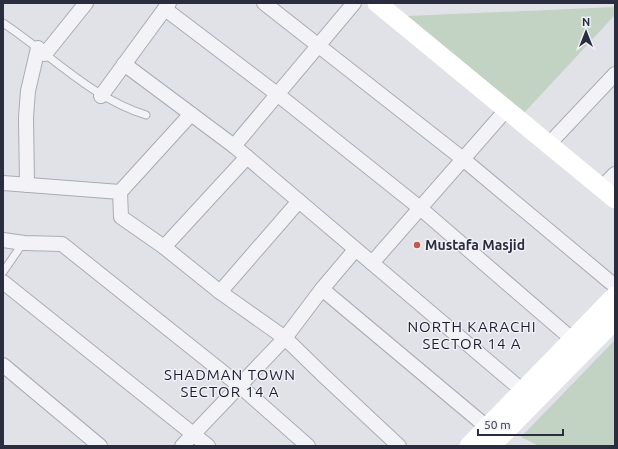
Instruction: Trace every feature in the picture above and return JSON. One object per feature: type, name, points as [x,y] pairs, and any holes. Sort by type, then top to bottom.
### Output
[{"type":"main road","points":[[377,3],[608,194]]},
{"type":"main road","points":[[489,437],[523,391],[615,296]]},
{"type":"main road","points":[[470,446],[489,437],[615,320]]},
{"type":"street","points":[[27,185],[26,117],[28,91],[42,51],[86,3]]},
{"type":"street","points":[[264,3],[463,159],[615,286]]},
{"type":"street","points":[[234,146],[354,3]]},
{"type":"street","points":[[101,96],[167,6],[420,208],[573,340]]},
{"type":"street","points":[[124,64],[234,146],[523,391]]},
{"type":"street","points":[[548,145],[615,74]]},
{"type":"street","points":[[372,263],[506,110]]},
{"type":"street","points":[[192,114],[120,192],[121,217],[164,247],[220,292],[285,338],[399,446]]},
{"type":"street","points":[[164,247],[247,157]]},
{"type":"street","points":[[608,194],[615,174]]},
{"type":"street","points":[[3,183],[120,192]]},
{"type":"street","points":[[220,292],[299,202]]},
{"type":"street","points":[[3,240],[24,243],[62,244],[240,386],[308,446]]},
{"type":"street","points":[[182,446],[285,338],[322,289],[355,250]]},
{"type":"street","points":[[3,282],[208,446]]},
{"type":"street","points":[[322,289],[489,437]]},
{"type":"street","points":[[3,365],[100,446]]},
{"type":"lane","points":[[3,23],[101,96],[132,111],[146,115]]},
{"type":"lane","points":[[3,272],[24,243]]},
{"type":"green space","points":[[615,7],[615,15],[524,113],[407,16]]},
{"type":"green space","points":[[615,340],[615,446],[539,446],[521,437]]},
{"type":"place","name":"Mustafa Masjid","points":[[417,245]]},
{"type":"district","name":"NORTH KARACHI SECTOR 14 A","points":[[472,334]]},
{"type":"district","name":"SHADMAN TOWN SECTOR 14 A","points":[[230,382]]}]
